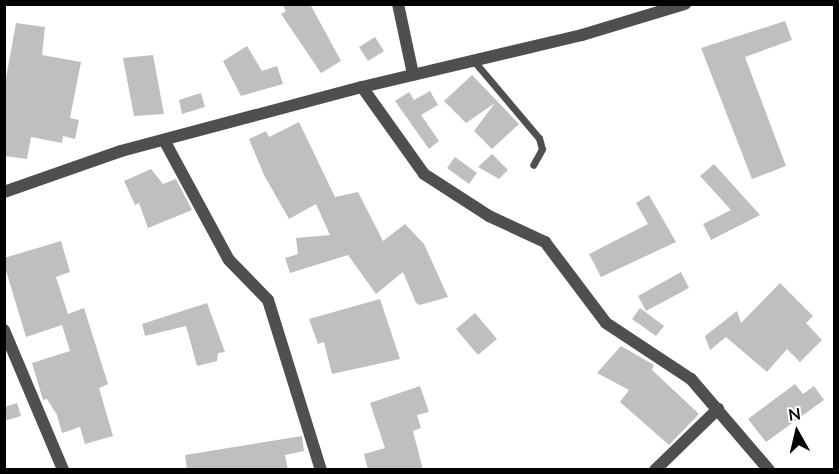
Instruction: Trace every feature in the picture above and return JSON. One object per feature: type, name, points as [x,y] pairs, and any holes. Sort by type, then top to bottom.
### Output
[{"type":"street","points":[[398,4],[412,74]]},
{"type":"street","points":[[4,192],[164,140],[412,74],[629,23],[685,4]]},
{"type":"street","points":[[362,87],[400,144],[437,186],[545,242],[606,323],[691,379],[769,470]]},
{"type":"street","points":[[164,140],[229,260],[268,300],[321,470]]},
{"type":"street","points":[[4,330],[63,470]]},
{"type":"street","points":[[655,470],[718,409]]},
{"type":"lane","points":[[473,60],[539,138],[542,149],[533,165]]},
{"type":"building","points":[[282,4],[310,4],[341,61],[321,73],[281,14],[286,11]]},
{"type":"building","points":[[785,21],[792,40],[745,57],[786,166],[752,179],[701,48]]},
{"type":"building","points":[[16,23],[45,27],[42,55],[81,62],[70,118],[79,120],[75,139],[63,136],[62,143],[31,137],[27,159],[4,156],[4,89]]},
{"type":"building","points":[[375,37],[384,51],[368,61],[359,47]]},
{"type":"building","points":[[247,46],[262,71],[277,66],[283,84],[241,96],[223,61]]},
{"type":"building","points":[[153,55],[164,114],[134,116],[123,58]]},
{"type":"building","points":[[472,75],[519,124],[492,149],[474,131],[495,103],[466,123],[444,101]]},
{"type":"building","points":[[430,91],[438,105],[421,115],[439,141],[429,149],[395,101],[409,92],[414,100]]},
{"type":"building","points":[[201,93],[205,107],[182,114],[179,100]]},
{"type":"building","points":[[299,122],[335,197],[358,192],[383,241],[405,224],[424,244],[448,297],[420,305],[416,303],[403,272],[376,294],[348,255],[290,273],[285,258],[298,254],[296,238],[330,235],[316,204],[289,219],[264,175],[249,139],[266,131],[269,137]]},
{"type":"building","points":[[492,154],[508,170],[499,179],[478,167]]},
{"type":"building","points":[[455,157],[477,173],[469,184],[447,168]]},
{"type":"building","points":[[714,164],[760,215],[711,240],[703,224],[731,210],[700,176]]},
{"type":"building","points":[[151,169],[163,184],[176,179],[192,210],[148,228],[139,203],[135,205],[124,181]]},
{"type":"building","points":[[649,195],[676,242],[601,277],[589,254],[648,224],[636,203]]},
{"type":"building","points":[[61,241],[70,272],[56,277],[68,314],[84,308],[108,384],[99,388],[113,436],[85,444],[80,427],[62,433],[57,415],[47,399],[43,400],[32,363],[70,351],[62,325],[26,337],[4,264],[4,258]]},
{"type":"building","points":[[681,272],[689,288],[646,311],[638,296]]},
{"type":"building","points":[[780,283],[813,316],[806,323],[822,340],[800,362],[787,349],[767,372],[726,337],[710,350],[705,336],[737,311],[741,323]]},
{"type":"building","points":[[380,299],[400,359],[332,374],[324,342],[318,344],[309,319]]},
{"type":"building","points":[[207,303],[225,352],[218,353],[217,361],[197,366],[186,326],[145,336],[142,324]]},
{"type":"building","points":[[640,308],[664,326],[656,336],[632,319]]},
{"type":"building","points":[[475,313],[497,339],[478,355],[456,329]]},
{"type":"building","points":[[621,346],[654,365],[652,370],[699,414],[669,445],[620,402],[629,390],[597,373]]},
{"type":"building","points":[[795,384],[803,394],[814,386],[824,400],[766,442],[748,419]]},
{"type":"building","points":[[420,386],[429,412],[417,415],[421,428],[413,431],[423,470],[368,470],[364,454],[385,448],[370,403]]},
{"type":"building","points":[[17,403],[21,416],[4,421],[4,407]]},
{"type":"building","points":[[302,436],[304,451],[285,455],[288,470],[187,470],[185,455]]}]
